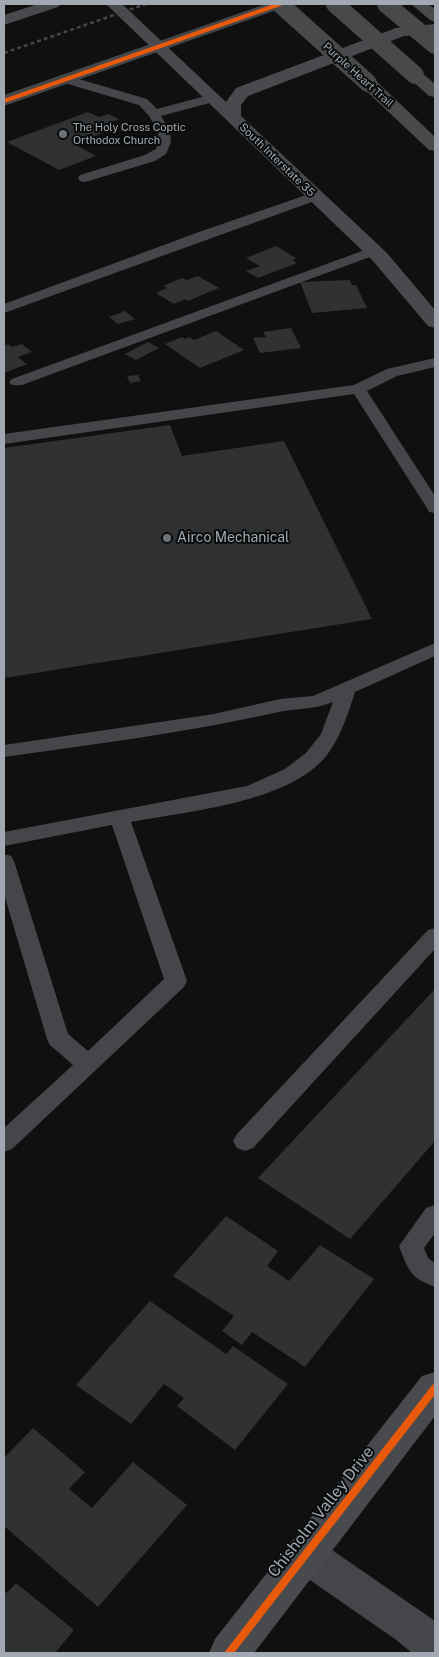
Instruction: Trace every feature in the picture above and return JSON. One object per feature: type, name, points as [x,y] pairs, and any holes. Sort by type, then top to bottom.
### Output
[{"type":"highway","name":"Purple Heart Trail","points":[[280,4],[435,146]]},
{"type":"highway","points":[[335,4],[435,92]]},
{"type":"highway","points":[[386,4],[435,45]]},
{"type":"highway","points":[[419,4],[435,17]]},
{"type":"main road","points":[[4,20],[53,4]]},
{"type":"main road","name":"South Interstate 35","points":[[113,4],[380,257],[435,322]]},
{"type":"main road","points":[[232,116],[233,105],[242,92],[402,31],[435,30]]},
{"type":"main road","name":"Chisholm Valley Drive","points":[[229,1653],[435,1388]]},
{"type":"street","points":[[4,101],[280,4]]},
{"type":"street","points":[[305,1554],[409,1625],[435,1647]]},
{"type":"lane","points":[[65,79],[143,102],[154,114],[164,131],[165,142],[161,151],[150,158],[85,178]]},
{"type":"lane","points":[[154,114],[212,98]]},
{"type":"lane","points":[[4,309],[204,234],[316,196]]},
{"type":"lane","points":[[17,382],[373,251]]},
{"type":"lane","points":[[4,439],[358,390],[392,372],[435,363]]},
{"type":"lane","points":[[358,390],[435,508]]},
{"type":"lane","points":[[4,751],[214,720],[280,705],[316,702],[435,649]]},
{"type":"lane","points":[[4,839],[252,792],[285,778],[314,758],[331,733],[347,688]]},
{"type":"lane","points":[[4,1142],[176,981],[119,817]]},
{"type":"lane","points":[[4,861],[58,1039],[88,1065]]},
{"type":"lane","points":[[245,1141],[435,936]]},
{"type":"lane","points":[[435,1215],[411,1246],[418,1265],[435,1276]]},
{"type":"building","name":"The Holy Cross Coptic Orthodox Church","points":[[88,112],[99,117],[108,114],[119,119],[110,123],[118,127],[74,144],[96,156],[59,170],[7,142]]},
{"type":"building","points":[[276,246],[296,258],[292,260],[297,263],[258,278],[246,271],[260,266],[246,258]]},
{"type":"building","points":[[198,276],[219,288],[188,301],[185,299],[174,304],[156,293],[167,288],[163,286],[182,278],[187,280]]},
{"type":"building","points":[[350,280],[352,285],[356,285],[367,308],[312,313],[300,282]]},
{"type":"building","points":[[125,311],[135,319],[118,324],[109,317]]},
{"type":"building","points":[[291,328],[301,348],[260,353],[253,338],[266,337],[263,332]]},
{"type":"building","points":[[216,331],[244,350],[200,368],[165,344],[182,337],[185,339],[189,337],[194,340]]},
{"type":"building","points":[[148,342],[159,348],[136,360],[125,354]]},
{"type":"building","points":[[8,344],[11,347],[22,344],[32,352],[18,357],[27,364],[4,373],[4,346]]},
{"type":"building","points":[[138,375],[141,381],[130,383],[127,376]]},
{"type":"building","name":"Airco Mechanical","points":[[170,425],[182,456],[284,441],[372,619],[4,678],[4,448]]},
{"type":"building","points":[[435,989],[435,1141],[350,1239],[258,1178]]},
{"type":"building","points":[[226,1216],[278,1251],[267,1266],[289,1281],[320,1245],[374,1279],[305,1367],[252,1332],[242,1345],[222,1331],[234,1316],[173,1276]]},
{"type":"building","points":[[150,1301],[226,1354],[233,1346],[288,1384],[235,1450],[177,1406],[184,1398],[164,1384],[131,1424],[76,1385]]},
{"type":"building","points":[[33,1428],[85,1472],[69,1489],[92,1508],[133,1462],[187,1505],[98,1607],[4,1526],[4,1458]]},
{"type":"building","points":[[16,1583],[74,1630],[55,1653],[4,1653],[4,1590],[7,1593]]},
{"type":"railway","points":[[4,53],[146,4]]},
{"type":"cycle path","points":[[4,101],[280,4]]},
{"type":"cycle path","points":[[229,1653],[435,1388]]},
{"type":"place","name":"The Holy Cross Coptic Orthodox Church","points":[[63,134]]},
{"type":"place","name":"Airco Mechanical","points":[[167,538]]}]
